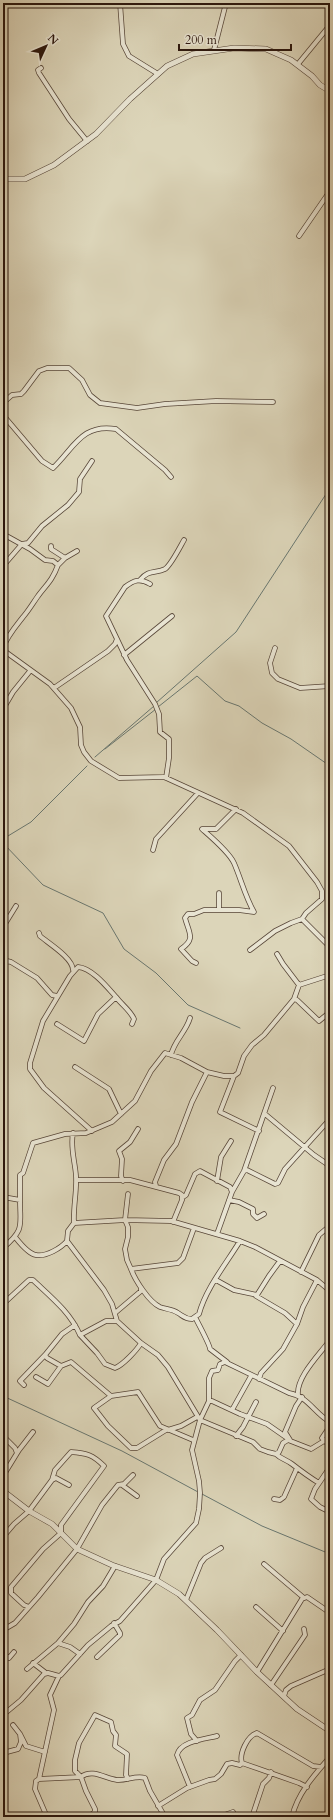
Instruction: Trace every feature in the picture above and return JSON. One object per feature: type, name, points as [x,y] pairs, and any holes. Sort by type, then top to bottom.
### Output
[{"type":"street","points":[[120,3],[123,44],[129,56],[158,74]]},
{"type":"street","points":[[214,50],[226,3]]},
{"type":"street","points":[[298,64],[330,25]]},
{"type":"street","points":[[3,179],[17,180],[33,176],[54,166],[87,141],[167,66],[183,58],[214,50],[234,48],[266,49],[280,54],[298,64],[320,85],[330,91]]},
{"type":"street","points":[[41,68],[38,70],[39,73],[69,119],[87,141]]},
{"type":"street","points":[[299,236],[330,191]]},
{"type":"street","points":[[3,403],[12,395],[20,394],[24,391],[39,371],[62,367],[69,368],[82,380],[90,395],[100,403],[136,408],[165,404],[216,401],[273,402]]},
{"type":"street","points":[[3,415],[42,461],[53,468],[87,432],[94,428],[108,428],[116,429],[165,470],[171,477]]},
{"type":"street","points":[[3,566],[22,544],[28,542],[42,526],[68,505],[79,492],[80,479],[92,461]]},
{"type":"street","points":[[3,534],[22,544],[45,560],[53,561],[58,565]]},
{"type":"street","points":[[166,778],[169,742],[160,732],[156,705],[137,678],[124,655],[107,618],[107,613],[116,603],[125,587],[135,581],[140,580],[148,573],[162,570],[167,567],[184,540]]},
{"type":"street","points":[[50,546],[51,549],[65,558]]},
{"type":"street","points":[[77,551],[65,558],[58,565],[52,580],[38,595],[29,610],[14,627],[5,642],[3,649],[54,688],[74,712],[80,727],[81,745],[90,760],[119,778],[159,776],[166,778],[236,809],[254,820],[289,846],[317,882],[322,891],[322,900],[306,913],[302,919],[292,922],[275,931],[250,950]]},
{"type":"street","points":[[140,580],[150,584]]},
{"type":"street","points":[[124,655],[172,616]]},
{"type":"street","points":[[54,688],[108,651],[115,644],[117,639]]},
{"type":"street","points":[[275,648],[270,663],[272,673],[278,679],[300,688],[330,686]]},
{"type":"street","points":[[3,709],[13,692],[30,671]]},
{"type":"street","points":[[153,850],[156,839],[198,793]]},
{"type":"street","points":[[196,963],[192,961],[181,949],[189,943],[191,937],[185,918],[188,914],[194,914],[204,910],[238,910],[254,912],[248,901],[233,862],[226,852],[202,829],[216,829],[236,809]]},
{"type":"street","points":[[219,893],[219,910]]},
{"type":"street","points":[[3,927],[16,906]]},
{"type":"street","points":[[302,919],[330,947]]},
{"type":"street","points":[[39,933],[40,936],[60,951],[70,961],[73,966],[73,970]]},
{"type":"street","points":[[278,954],[283,964],[299,985]]},
{"type":"street","points":[[3,968],[8,962],[11,962],[38,978],[52,995],[57,996]]},
{"type":"street","points":[[92,1131],[44,1088],[30,1070],[30,1063],[38,1034],[46,1014],[73,970],[78,966],[84,968],[100,980],[131,1013],[134,1019],[132,1024]]},
{"type":"street","points":[[299,985],[330,975]]},
{"type":"street","points":[[259,1131],[220,1112],[234,1076],[238,1073],[242,1058],[252,1045],[264,1035],[294,999],[299,985]]},
{"type":"street","points":[[57,1024],[84,1041],[98,1014],[116,997]]},
{"type":"street","points":[[294,999],[319,1022],[330,1012]]},
{"type":"street","points":[[171,1055],[176,1042],[186,1028],[190,1018]]},
{"type":"street","points":[[3,1248],[15,1237],[20,1228],[20,1175],[23,1173],[33,1143],[73,1133],[86,1133],[112,1122],[135,1101],[155,1065],[165,1053],[181,1058],[207,1072],[224,1076],[234,1076]]},
{"type":"street","points":[[75,1067],[109,1089],[121,1114]]},
{"type":"street","points":[[156,1186],[164,1160],[176,1144],[191,1104],[207,1072]]},
{"type":"street","points":[[216,1234],[232,1192],[244,1171],[273,1088]]},
{"type":"street","points":[[265,1114],[314,1155],[330,1166]]},
{"type":"street","points":[[244,1171],[247,1170],[278,1183],[286,1170],[305,1146],[330,1119]]},
{"type":"street","points":[[123,1181],[121,1176],[122,1160],[119,1150],[130,1142],[138,1129]]},
{"type":"street","points":[[73,1133],[71,1146],[76,1180],[74,1223],[68,1231],[67,1241],[104,1290],[115,1313],[117,1321],[141,1343],[158,1355],[168,1367],[194,1407],[198,1419]]},
{"type":"street","points":[[217,1181],[221,1156],[231,1141]]},
{"type":"street","points":[[173,1222],[182,1197],[186,1195],[198,1172],[203,1171],[217,1181],[230,1187],[232,1192]]},
{"type":"street","points":[[76,1180],[130,1180],[144,1185],[156,1186],[179,1193],[182,1197]]},
{"type":"street","points":[[128,1194],[125,1220],[128,1226],[128,1237],[125,1254],[131,1269],[141,1287],[152,1301],[161,1307],[189,1319],[199,1314],[221,1268],[240,1241]]},
{"type":"street","points":[[3,1197],[20,1200]]},
{"type":"street","points":[[229,1200],[240,1202],[253,1209],[257,1218],[264,1214]]},
{"type":"street","points":[[74,1223],[125,1220],[162,1220],[173,1222],[240,1241],[255,1247],[280,1262],[317,1280],[330,1291]]},
{"type":"street","points":[[131,1269],[178,1263],[183,1258],[194,1228]]},
{"type":"street","points":[[301,1272],[318,1235],[326,1229],[330,1232]]},
{"type":"street","points":[[15,1237],[31,1253],[36,1255],[54,1251],[67,1241]]},
{"type":"street","points":[[256,1296],[280,1262]]},
{"type":"street","points":[[3,1304],[23,1284],[29,1280],[33,1280],[62,1306],[80,1335],[105,1364],[115,1368],[120,1366],[123,1361],[138,1349],[141,1343]]},
{"type":"street","points":[[216,1280],[234,1290],[256,1296],[285,1314],[297,1324]]},
{"type":"street","points":[[259,1379],[261,1373],[283,1349],[297,1324],[303,1307],[317,1280]]},
{"type":"street","points":[[115,1313],[141,1291],[141,1287]]},
{"type":"street","points":[[195,1317],[209,1344],[210,1349],[251,1376],[289,1393],[302,1397],[321,1416],[330,1422]]},
{"type":"street","points":[[80,1335],[106,1321],[117,1321]]},
{"type":"street","points":[[24,1385],[20,1381],[45,1355],[62,1334],[75,1325]]},
{"type":"street","points":[[298,1395],[298,1390],[302,1379],[330,1340]]},
{"type":"street","points":[[45,1355],[47,1358],[61,1366]]},
{"type":"street","points":[[36,1377],[48,1384],[61,1366],[71,1362],[111,1396]]},
{"type":"street","points":[[47,1817],[35,1789],[36,1781],[39,1779],[54,1710],[50,1695],[59,1676],[98,1635],[114,1623],[120,1621],[156,1580],[164,1560],[190,1530],[198,1516],[199,1487],[192,1450],[193,1440],[198,1419],[209,1402],[209,1378],[212,1371],[218,1370],[219,1365],[223,1362],[232,1364]]},
{"type":"street","points":[[232,1410],[251,1376]]},
{"type":"street","points":[[193,1440],[167,1430],[160,1426],[154,1419],[138,1392],[111,1396],[94,1409],[131,1448],[137,1448],[167,1430],[198,1419],[253,1442],[260,1449],[276,1454],[319,1483]]},
{"type":"street","points":[[290,1440],[285,1432],[296,1406],[302,1397]]},
{"type":"street","points":[[209,1402],[212,1401],[248,1416],[278,1430],[290,1440],[311,1449],[324,1441]]},
{"type":"street","points":[[236,1436],[256,1402]]},
{"type":"street","points":[[330,1426],[322,1438],[330,1446]]},
{"type":"street","points":[[3,1476],[33,1432]]},
{"type":"street","points":[[3,1436],[15,1448],[17,1454]]},
{"type":"street","points":[[276,1454],[281,1450],[283,1444],[290,1440]]},
{"type":"street","points":[[3,1537],[29,1511],[52,1480],[55,1470],[71,1452],[94,1456],[104,1466],[61,1525],[61,1533],[43,1549],[11,1587],[11,1593],[24,1605],[29,1607]]},
{"type":"street","points":[[330,1467],[312,1494],[311,1499],[320,1507],[330,1512]]},
{"type":"street","points":[[274,1499],[280,1500],[284,1497],[297,1468]]},
{"type":"street","points":[[3,1630],[15,1623],[29,1607],[77,1549],[102,1505],[118,1485],[122,1485],[132,1476]]},
{"type":"street","points":[[52,1480],[56,1478],[69,1485]]},
{"type":"street","points":[[122,1485],[137,1496]]},
{"type":"street","points":[[3,1491],[29,1511],[44,1518],[77,1549],[115,1566],[156,1580],[186,1600],[257,1672],[297,1709],[330,1731]]},
{"type":"street","points":[[3,1530],[8,1531]]},
{"type":"street","points":[[186,1600],[205,1558],[221,1548]]},
{"type":"street","points":[[264,1564],[304,1598],[312,1600],[326,1610]]},
{"type":"street","points":[[27,1669],[58,1643],[74,1624],[88,1602],[103,1586],[115,1566]]},
{"type":"street","points":[[257,1672],[297,1606],[304,1598]]},
{"type":"street","points":[[256,1607],[283,1631]]},
{"type":"street","points":[[97,1657],[120,1635],[114,1623]]},
{"type":"street","points":[[271,1685],[302,1641],[305,1635],[304,1629]]},
{"type":"street","points":[[58,1643],[70,1647],[80,1654]]},
{"type":"street","points":[[3,1652],[9,1658],[14,1652]]},
{"type":"street","points":[[197,1741],[191,1734],[187,1718],[192,1715],[200,1700],[215,1690],[235,1661],[241,1655]]},
{"type":"street","points":[[33,1663],[46,1673],[59,1676]]},
{"type":"street","points":[[284,1696],[286,1690],[291,1686],[330,1669]]},
{"type":"street","points":[[3,1715],[22,1700],[46,1673]]},
{"type":"street","points":[[88,1817],[95,1812],[95,1809],[81,1777],[75,1771],[75,1760],[79,1743],[93,1717],[97,1715],[111,1722],[113,1731],[116,1735],[115,1746],[126,1752],[126,1774],[128,1779]]},
{"type":"street","points":[[13,1725],[20,1734],[26,1746],[45,1752]]},
{"type":"street","points":[[242,1763],[241,1760],[244,1747],[249,1738],[257,1733],[313,1766],[321,1767]]},
{"type":"street","points":[[3,1753],[18,1749],[21,1742],[20,1734]]},
{"type":"street","points":[[190,1787],[177,1755],[181,1747],[217,1736]]},
{"type":"street","points":[[292,1817],[297,1802],[321,1767],[330,1757]]},
{"type":"street","points":[[158,1806],[190,1787],[215,1779],[221,1774],[227,1764],[232,1763],[240,1765],[242,1763],[271,1772],[299,1783],[307,1788]]},
{"type":"street","points":[[252,1817],[263,1784],[271,1772]]},
{"type":"street","points":[[39,1779],[81,1777],[85,1774],[103,1774],[116,1780],[140,1777],[145,1778],[163,1816]]},
{"type":"street","points":[[3,1808],[7,1817]]},
{"type":"street","points":[[219,1817],[233,1812]]},
{"type":"waterway","points":[[156,703],[236,632],[330,488]]},
{"type":"waterway","points":[[158,707],[197,676],[225,701],[239,706],[262,723],[291,739],[330,766]]},
{"type":"waterway","points":[[95,757],[154,706]]},
{"type":"waterway","points":[[105,749],[156,709]]},
{"type":"waterway","points":[[3,839],[31,822],[87,766]]},
{"type":"waterway","points":[[3,843],[43,885],[103,913],[124,949],[156,973],[188,1005],[240,1028]]},
{"type":"waterway","points":[[3,1396],[122,1451],[198,1492]]},
{"type":"waterway","points":[[202,1494],[262,1526],[330,1554]]}]
